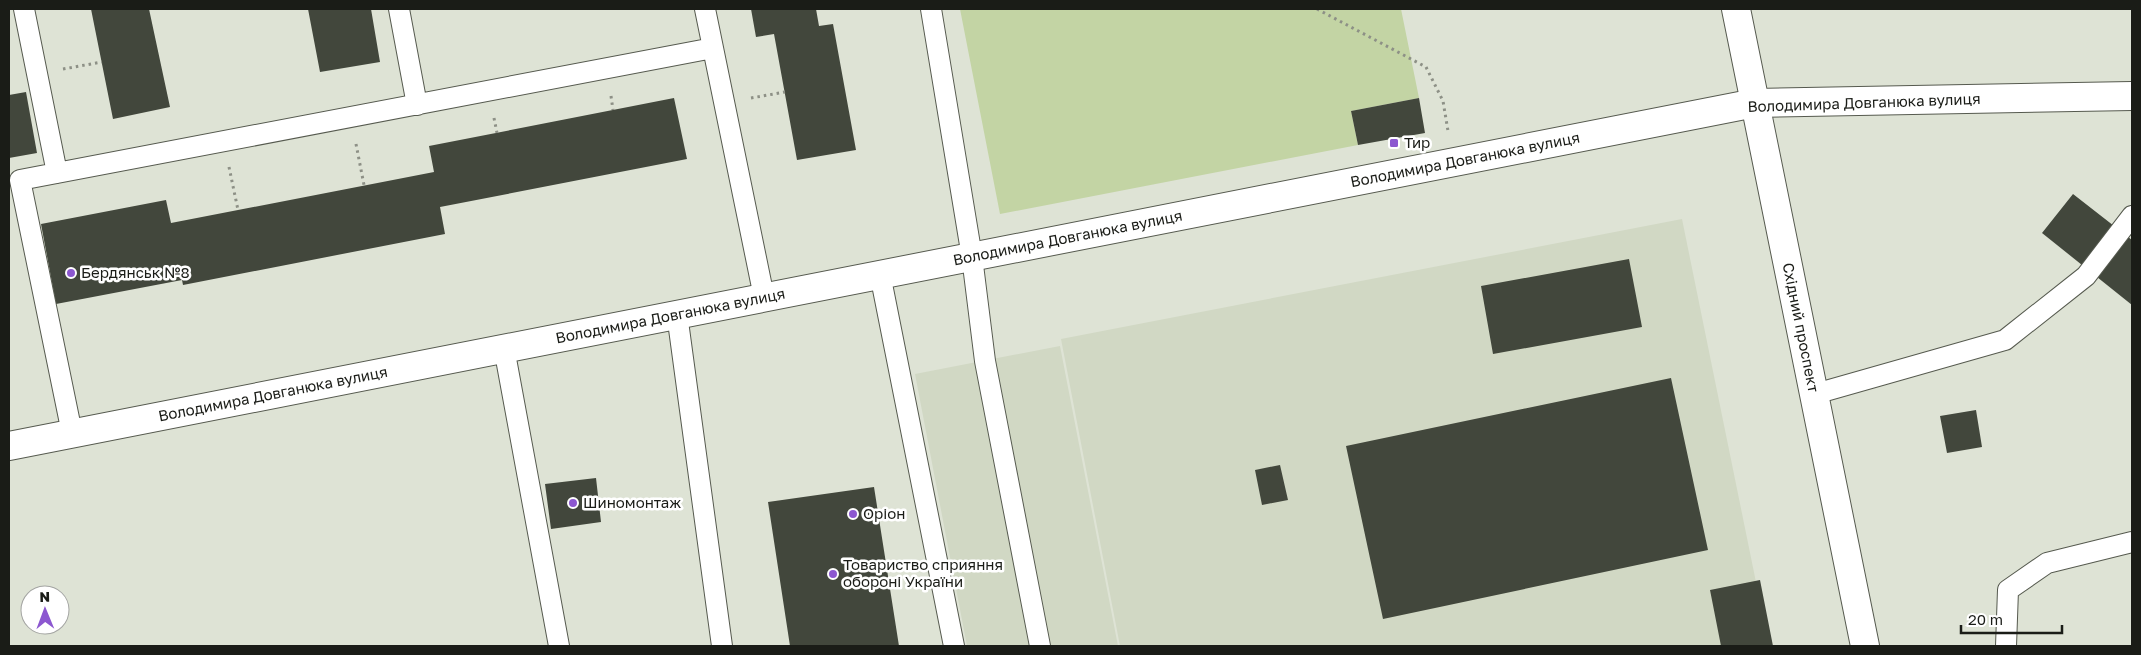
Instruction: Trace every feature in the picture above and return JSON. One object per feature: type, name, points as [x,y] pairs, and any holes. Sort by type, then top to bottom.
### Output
[{"type":"main road","name":"Східний проспект","points":[[1736,9],[1865,646]]},
{"type":"main road","name":"Володимира Довганюка вулиця","points":[[9,446],[1755,103],[2132,96]]},
{"type":"lane","points":[[24,9],[57,173]]},
{"type":"lane","points":[[399,9],[417,105]]},
{"type":"lane","points":[[705,9],[764,297]]},
{"type":"lane","points":[[931,9],[972,257],[985,361],[1040,646]]},
{"type":"lane","points":[[72,433],[14,181],[713,48]]},
{"type":"lane","points":[[1815,394],[2005,340],[2086,276],[2132,216]]},
{"type":"lane","points":[[880,274],[954,646]]},
{"type":"lane","points":[[677,314],[722,646]]},
{"type":"lane","points":[[504,348],[559,646]]},
{"type":"lane","points":[[2006,646],[2008,590],[2047,564],[2132,542]]},
{"type":"path","points":[[1317,9],[1426,66],[1443,101],[1454,161]]},
{"type":"path","points":[[38,74],[102,62]]},
{"type":"path","points":[[724,102],[785,92]]},
{"type":"path","points":[[351,117],[364,185]]},
{"type":"path","points":[[225,141],[238,210]]},
{"type":"shaded area","points":[[1682,219],[1769,646],[1120,646],[1061,339]]},
{"type":"shaded area","points":[[1060,346],[1118,646],[967,646],[915,374]]},
{"type":"green space","points":[[960,9],[1401,9],[1419,98],[1351,111],[1358,145],[1000,214]]},
{"type":"building","points":[[91,9],[149,9],[170,107],[113,119]]},
{"type":"building","points":[[308,9],[371,9],[380,62],[320,72]]},
{"type":"building","points":[[751,9],[816,9],[819,26],[833,24],[856,150],[797,160],[774,34],[756,37]]},
{"type":"building","points":[[26,92],[37,153],[9,158],[9,95]]},
{"type":"building","points":[[674,98],[687,159],[440,207],[445,234],[183,285],[182,280],[56,304],[41,224],[166,200],[171,223],[434,172],[429,146]]},
{"type":"building","points":[[1419,98],[1425,133],[1358,145],[1351,111]]},
{"type":"building","points":[[2073,194],[2132,240],[2132,305],[2042,233]]},
{"type":"building","points":[[1629,259],[1642,327],[1493,354],[1481,286]]},
{"type":"building","points":[[1671,378],[1708,550],[1383,619],[1346,446]]},
{"type":"building","points":[[1976,410],[1982,447],[1947,453],[1940,416]]},
{"type":"building","points":[[1280,465],[1288,500],[1262,505],[1255,470]]},
{"type":"building","name":"Шиномонтаж","points":[[596,478],[601,522],[551,529],[545,484]]},
{"type":"building","name":"Товариство сприяння обороні України","points":[[874,487],[899,646],[790,646],[768,502]]},
{"type":"building","points":[[1760,580],[1773,646],[1721,646],[1710,590]]},
{"type":"place","name":"Тир","points":[[1394,143]]},
{"type":"place","name":"Бердянськ №8","points":[[71,273]]},
{"type":"place","name":"Шиномонтаж","points":[[573,503]]},
{"type":"place","name":"Оріон","points":[[853,514]]},
{"type":"place","name":"Товариство сприяння обороні України","points":[[833,574]]}]
